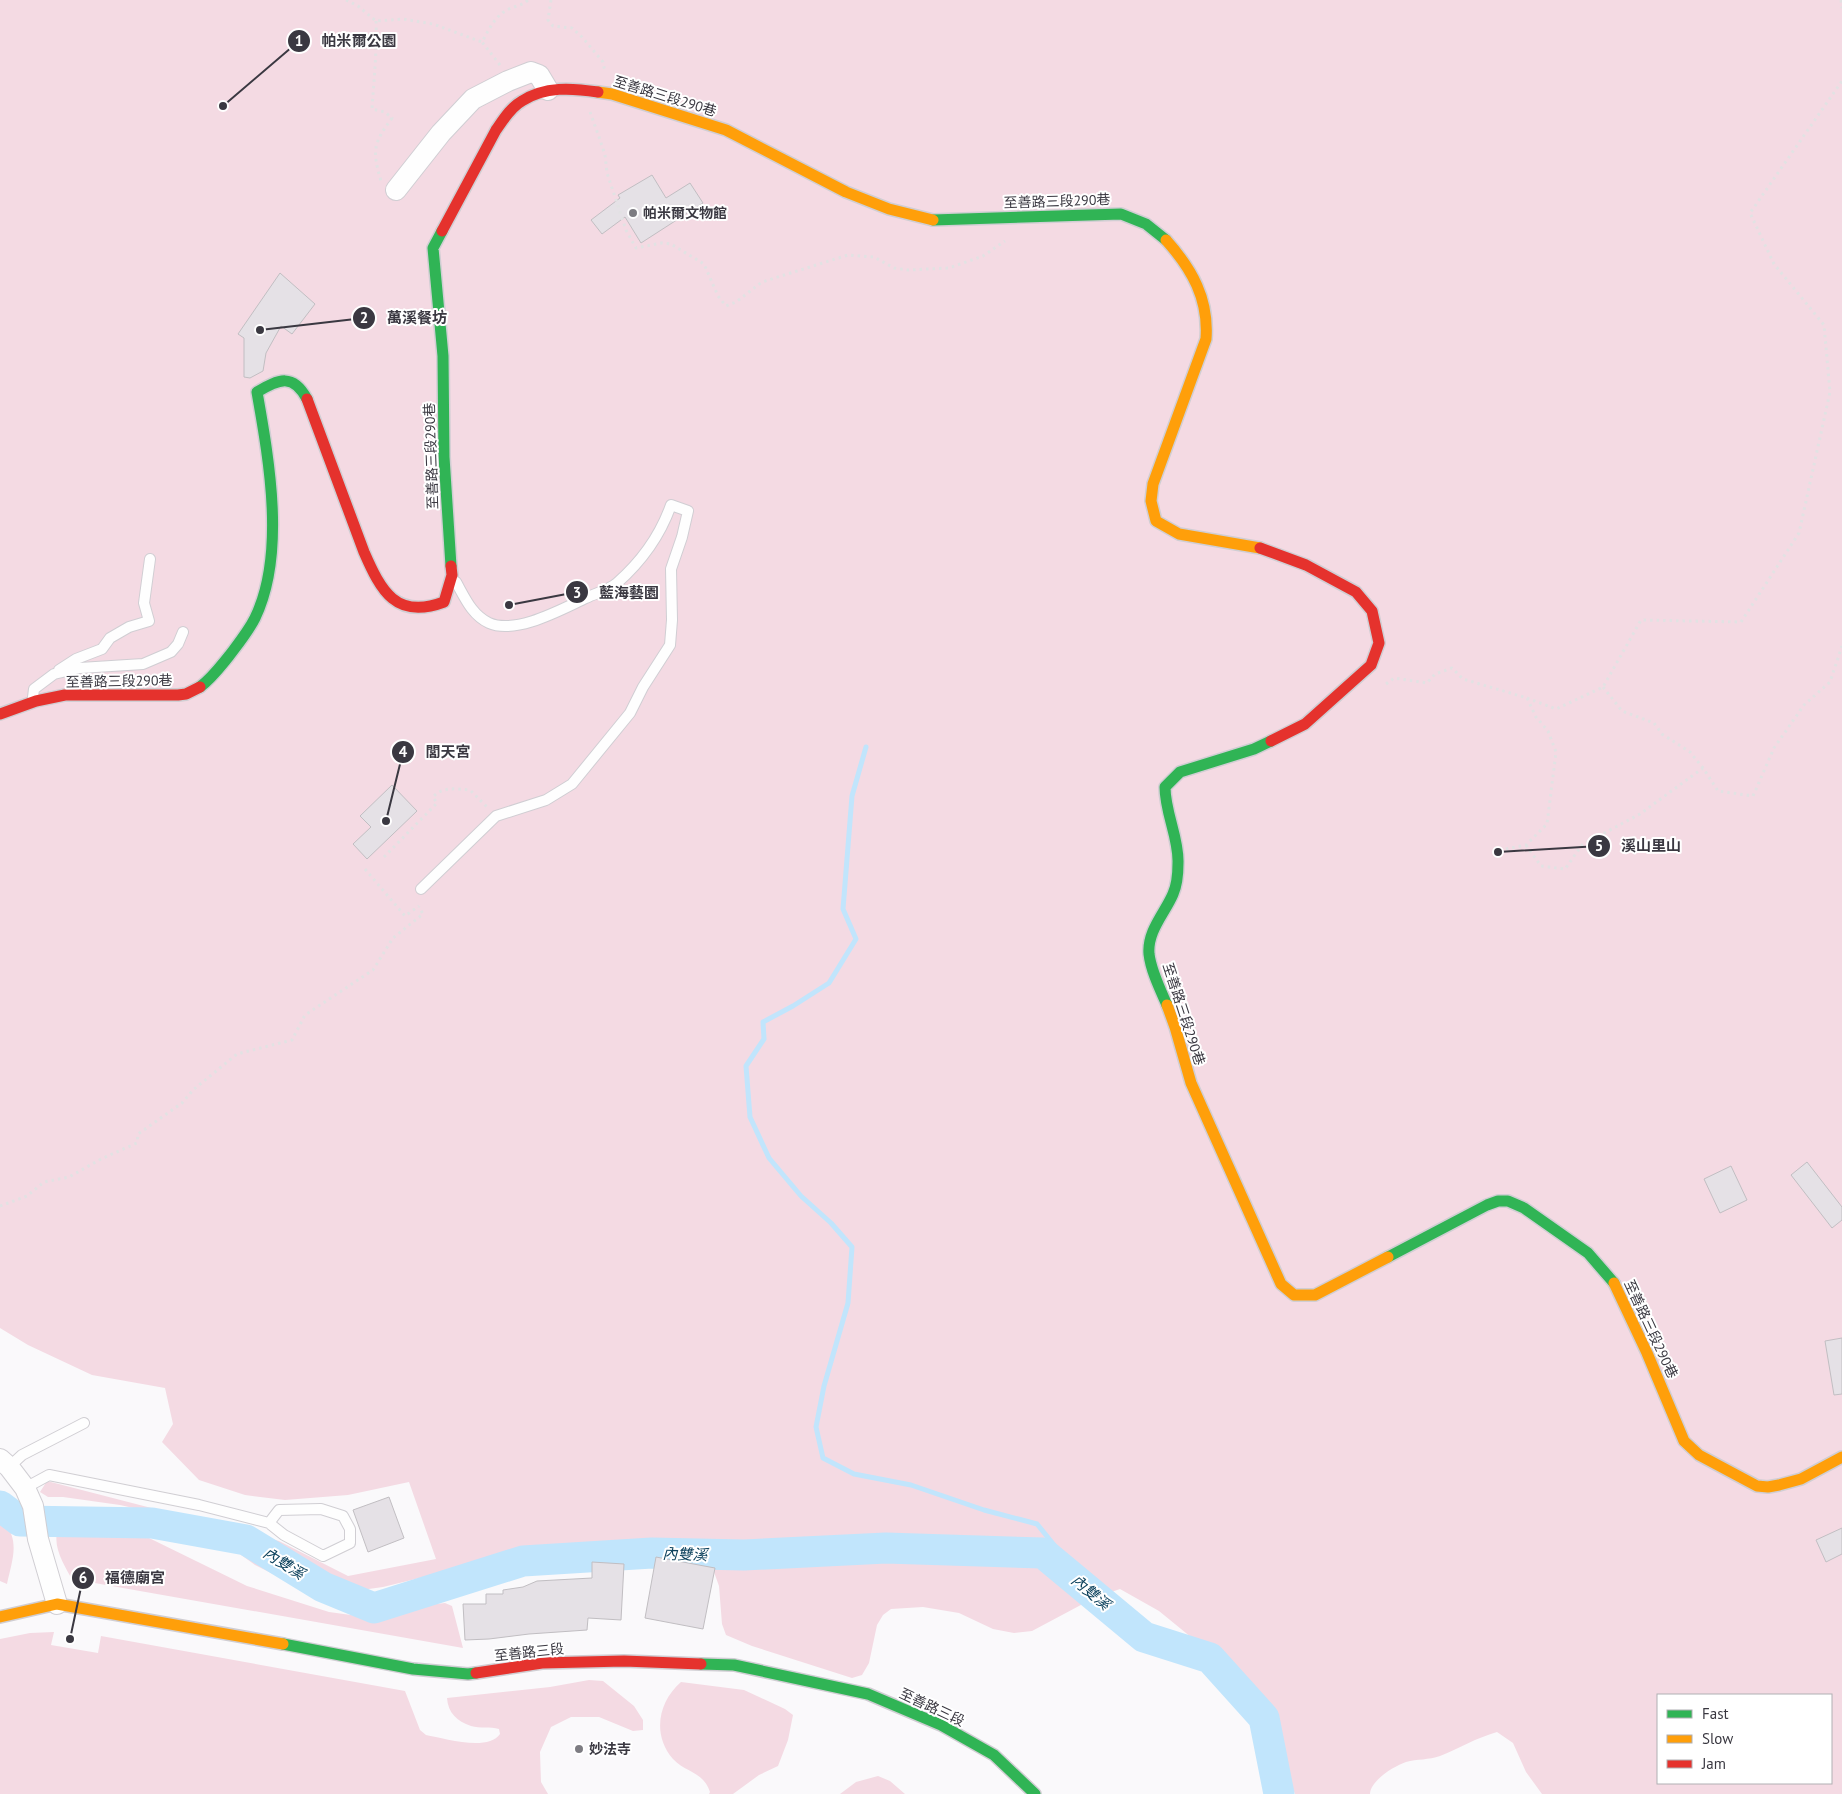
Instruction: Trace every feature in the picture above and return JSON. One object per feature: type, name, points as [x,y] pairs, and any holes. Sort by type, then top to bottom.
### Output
[{"type":"street","points":[[396,190],[441,133],[473,99],[508,81],[531,72],[539,75],[548,90]]},
{"type":"street","name":"至善路三段290巷","points":[[0,714],[33,703],[70,694],[154,696],[185,694],[203,686],[219,669],[234,651],[256,614],[267,576],[274,521],[269,460],[257,392],[277,382],[288,380],[295,382],[303,390],[315,417],[345,506],[376,580],[389,596],[406,606],[424,610],[444,602],[452,575],[444,457],[443,356],[433,248],[496,130],[520,101],[548,90],[574,88],[612,94],[726,130],[846,192],[889,209],[931,220],[1121,214],[1147,225],[1166,239],[1181,257],[1203,298],[1207,324],[1206,339],[1153,484],[1151,501],[1156,521],[1180,534],[1266,549],[1306,566],[1356,592],[1372,611],[1379,643],[1371,665],[1305,724],[1254,749],[1180,772],[1165,787],[1164,802],[1175,842],[1178,862],[1174,892],[1152,933],[1149,953],[1153,970],[1175,1027],[1190,1083],[1281,1284],[1294,1295],[1316,1295],[1487,1205],[1498,1201],[1508,1201],[1524,1208],[1588,1252],[1614,1283],[1647,1353],[1684,1441],[1699,1455],[1757,1486],[1767,1487],[1808,1477],[1842,1457]]},
{"type":"street","points":[[4,1463],[25,1488],[33,1506],[38,1539],[58,1604]]},
{"type":"street","name":"至善路三段","points":[[0,1616],[58,1604],[194,1627],[422,1670],[468,1674],[542,1663],[624,1660],[734,1665],[868,1694],[941,1725],[994,1755],[1035,1794]]},
{"type":"lane","points":[[422,889],[496,816],[546,800],[572,784],[630,713],[643,686],[670,644],[672,620],[670,569],[682,537],[688,511],[671,505],[664,525],[648,551],[615,584],[538,620],[504,627],[489,623],[474,613],[452,575]]},
{"type":"lane","points":[[33,703],[34,689],[54,674],[76,659],[102,649],[110,638],[129,627],[149,621],[144,604],[150,559]]},
{"type":"lane","points":[[54,674],[80,668],[143,664],[171,652],[178,644],[183,632]]},
{"type":"lane","points":[[4,1463],[84,1423]]},
{"type":"lane","points":[[25,1488],[49,1475],[199,1505],[269,1523],[284,1535],[323,1556],[350,1543],[350,1528],[343,1516],[321,1509],[279,1510],[269,1523]]},
{"type":"path","points":[[346,0],[358,6],[376,21],[404,19],[434,24],[482,42],[497,60],[508,81]]},
{"type":"path","points":[[482,42],[497,18],[505,11],[525,4],[528,0]]},
{"type":"path","points":[[551,0],[548,20],[553,26],[572,28],[603,62],[605,73],[594,92],[590,113],[605,155],[607,173],[629,236],[636,248],[662,243],[671,244],[704,264],[718,296],[726,306],[736,302],[762,282],[848,255],[874,257],[894,268],[908,270],[949,268],[983,256],[1010,237],[1008,218]]},
{"type":"path","points":[[1841,0],[1842,8]]},
{"type":"path","points":[[376,21],[377,48],[372,109],[385,112],[392,118],[378,137],[374,156],[381,181],[396,190]]},
{"type":"path","points":[[1380,688],[1394,678],[1427,683],[1435,674],[1452,668],[1463,679],[1527,698],[1556,709],[1603,687],[1641,620],[1740,622],[1799,533],[1830,392],[1824,325],[1774,264],[1750,213],[1842,81]]},
{"type":"path","points":[[1603,687],[1622,711],[1654,723],[1662,734],[1690,752],[1718,791],[1753,796],[1774,748],[1804,705],[1830,682],[1842,646]]},
{"type":"path","points":[[1501,850],[1526,845],[1547,824],[1556,752],[1548,731],[1536,717],[1527,698]]},
{"type":"path","points":[[1526,845],[1541,866],[1565,869],[1582,845],[1640,814],[1703,768]]},
{"type":"path","points":[[384,857],[437,803],[433,798],[438,791],[450,789],[470,790],[496,816]]},
{"type":"path","points":[[365,868],[405,916],[419,907],[425,897],[422,889]]},
{"type":"path","points":[[0,1206],[27,1196],[44,1182],[69,1176],[137,1143],[138,1134],[182,1103],[193,1090],[237,1054],[292,1040],[305,1015],[373,970],[393,938],[423,914],[419,907]]},
{"type":"shaded area","points":[[0,0],[1842,0],[1842,1794],[1542,1794],[1526,1772],[1513,1743],[1497,1732],[1440,1756],[1401,1764],[1389,1770],[1378,1779],[1370,1794],[1295,1794],[1270,1727],[1230,1669],[1159,1611],[1120,1589],[1094,1598],[1032,1631],[1014,1633],[993,1629],[959,1613],[923,1607],[891,1609],[883,1615],[877,1625],[869,1663],[862,1675],[852,1678],[752,1646],[726,1635],[722,1624],[719,1586],[705,1547],[684,1544],[525,1552],[383,1587],[333,1594],[314,1592],[297,1586],[255,1565],[215,1536],[169,1516],[120,1505],[63,1497],[48,1497],[40,1492],[47,1481],[279,1541],[348,1576],[436,1559],[409,1482],[348,1495],[285,1500],[245,1495],[199,1480],[162,1442],[173,1424],[165,1388],[92,1375],[28,1345],[0,1328]]},
{"type":"shaded area","points":[[0,1516],[11,1533],[14,1549],[7,1584],[0,1581]]},
{"type":"shaded area","points":[[63,1524],[147,1537],[247,1586],[329,1612],[373,1618],[398,1615],[445,1603],[452,1606],[463,1648],[72,1579],[58,1552],[58,1530]]},
{"type":"shaded area","points":[[54,1632],[51,1645],[98,1653],[101,1636],[405,1691],[420,1730],[426,1735],[454,1741],[486,1742],[500,1734],[499,1729],[474,1727],[461,1722],[451,1712],[447,1698],[550,1687],[589,1680],[603,1681],[634,1706],[643,1720],[643,1730],[633,1731],[599,1717],[571,1717],[551,1727],[540,1752],[541,1782],[548,1794],[0,1794],[0,1639],[30,1633]]},
{"type":"shaded area","points":[[681,1682],[744,1690],[785,1709],[793,1715],[788,1740],[778,1766],[759,1775],[733,1794],[709,1794],[707,1785],[703,1780],[678,1764],[666,1750],[662,1740],[660,1719],[663,1709],[673,1690]]},
{"type":"shaded area","points":[[878,1776],[890,1781],[905,1794],[840,1794],[856,1782]]},
{"type":"building","points":[[652,175],[666,198],[690,183],[703,203],[641,243],[625,217],[602,234],[591,220],[620,198],[618,195]]},
{"type":"building","points":[[280,273],[315,304],[292,334],[281,326],[266,353],[263,371],[250,378],[244,377],[244,338],[238,334]]},
{"type":"building","points":[[392,785],[417,811],[367,859],[353,844],[371,827],[360,816]]},
{"type":"building","points":[[1807,1162],[1842,1207],[1842,1220],[1832,1228],[1791,1175]]},
{"type":"building","points":[[1731,1166],[1747,1200],[1720,1213],[1704,1179]]},
{"type":"building","points":[[1842,1338],[1842,1394],[1834,1395],[1825,1341]]},
{"type":"building","points":[[389,1497],[404,1538],[368,1552],[353,1510]]},
{"type":"building","points":[[1842,1528],[1842,1554],[1826,1562],[1816,1540]]},
{"type":"building","points":[[656,1557],[715,1568],[703,1629],[645,1618]]},
{"type":"building","points":[[592,1562],[624,1564],[621,1620],[588,1618],[587,1630],[465,1640],[463,1604],[486,1604],[486,1594],[503,1594],[503,1590],[523,1587],[537,1581],[592,1578]]},
{"type":"waterway","points":[[866,747],[852,796],[843,909],[856,939],[829,983],[763,1022],[764,1039],[746,1066],[750,1117],[769,1158],[801,1196],[831,1223],[852,1247],[848,1303],[824,1386],[816,1427],[823,1458],[854,1474],[911,1485],[984,1510],[1037,1524],[1097,1598]]},
{"type":"waterway","name":"內雙溪","points":[[0,1506],[20,1521],[152,1523],[246,1540],[323,1587],[374,1608],[523,1561],[652,1553],[744,1555],[886,1548],[1043,1553],[1144,1637],[1210,1658],[1264,1718],[1279,1794]]},
{"type":"traffic: fast","points":[[933,220],[1121,214],[1146,224],[1166,240]]},
{"type":"traffic: fast","points":[[442,231],[433,248],[443,356],[444,457],[451,566]]},
{"type":"traffic: fast","points":[[200,687],[212,676],[243,638],[255,618],[264,593],[270,565],[272,536],[270,477],[257,392],[272,384],[285,381],[296,385],[307,399]]},
{"type":"traffic: fast","points":[[1167,1005],[1154,973],[1149,954],[1151,938],[1157,922],[1173,894],[1177,874],[1178,854],[1167,806],[1165,787],[1180,772],[1254,749],[1271,741]]},
{"type":"traffic: fast","points":[[1388,1257],[1487,1205],[1498,1201],[1508,1201],[1524,1208],[1588,1253],[1614,1283]]},
{"type":"traffic: fast","points":[[283,1644],[413,1669],[468,1674],[476,1673]]},
{"type":"traffic: fast","points":[[701,1664],[734,1665],[868,1694],[941,1725],[994,1755],[1035,1794]]},
{"type":"traffic: slow","points":[[598,92],[612,94],[726,130],[846,192],[889,209],[933,220]]},
{"type":"traffic: slow","points":[[1166,240],[1184,262],[1197,285],[1205,311],[1206,339],[1153,484],[1151,501],[1156,521],[1179,534],[1260,548]]},
{"type":"traffic: slow","points":[[1167,1005],[1191,1083],[1281,1284],[1294,1295],[1315,1295],[1388,1257]]},
{"type":"traffic: slow","points":[[1614,1283],[1647,1353],[1684,1441],[1699,1455],[1757,1486],[1768,1487],[1801,1479],[1842,1457]]},
{"type":"traffic: slow","points":[[0,1617],[57,1604],[283,1644]]},
{"type":"traffic: jam","points":[[442,231],[496,130],[514,107],[531,96],[559,89],[598,92]]},
{"type":"traffic: jam","points":[[307,399],[364,552],[384,590],[402,604],[414,607],[427,607],[444,602],[452,575],[451,566]]},
{"type":"traffic: jam","points":[[1260,548],[1306,565],[1356,592],[1372,611],[1379,643],[1371,665],[1305,724],[1271,741]]},
{"type":"traffic: jam","points":[[0,714],[36,701],[65,695],[178,695],[186,694],[200,687]]},
{"type":"traffic: jam","points":[[476,1673],[542,1663],[624,1661],[701,1664]]},
{"type":"place","name":"帕米爾公園","points":[[223,106]]},
{"type":"place","name":"帕米爾文物館","points":[[633,213]]},
{"type":"place","name":"萬溪餐坊","points":[[260,330]]},
{"type":"place","name":"藍海藝園","points":[[509,605]]},
{"type":"place","name":"閭天宮","points":[[386,821]]},
{"type":"place","name":"溪山里山","points":[[1498,852]]},
{"type":"place","name":"福德廟宮","points":[[70,1639]]},
{"type":"place","name":"妙法寺","points":[[579,1749]]}]
